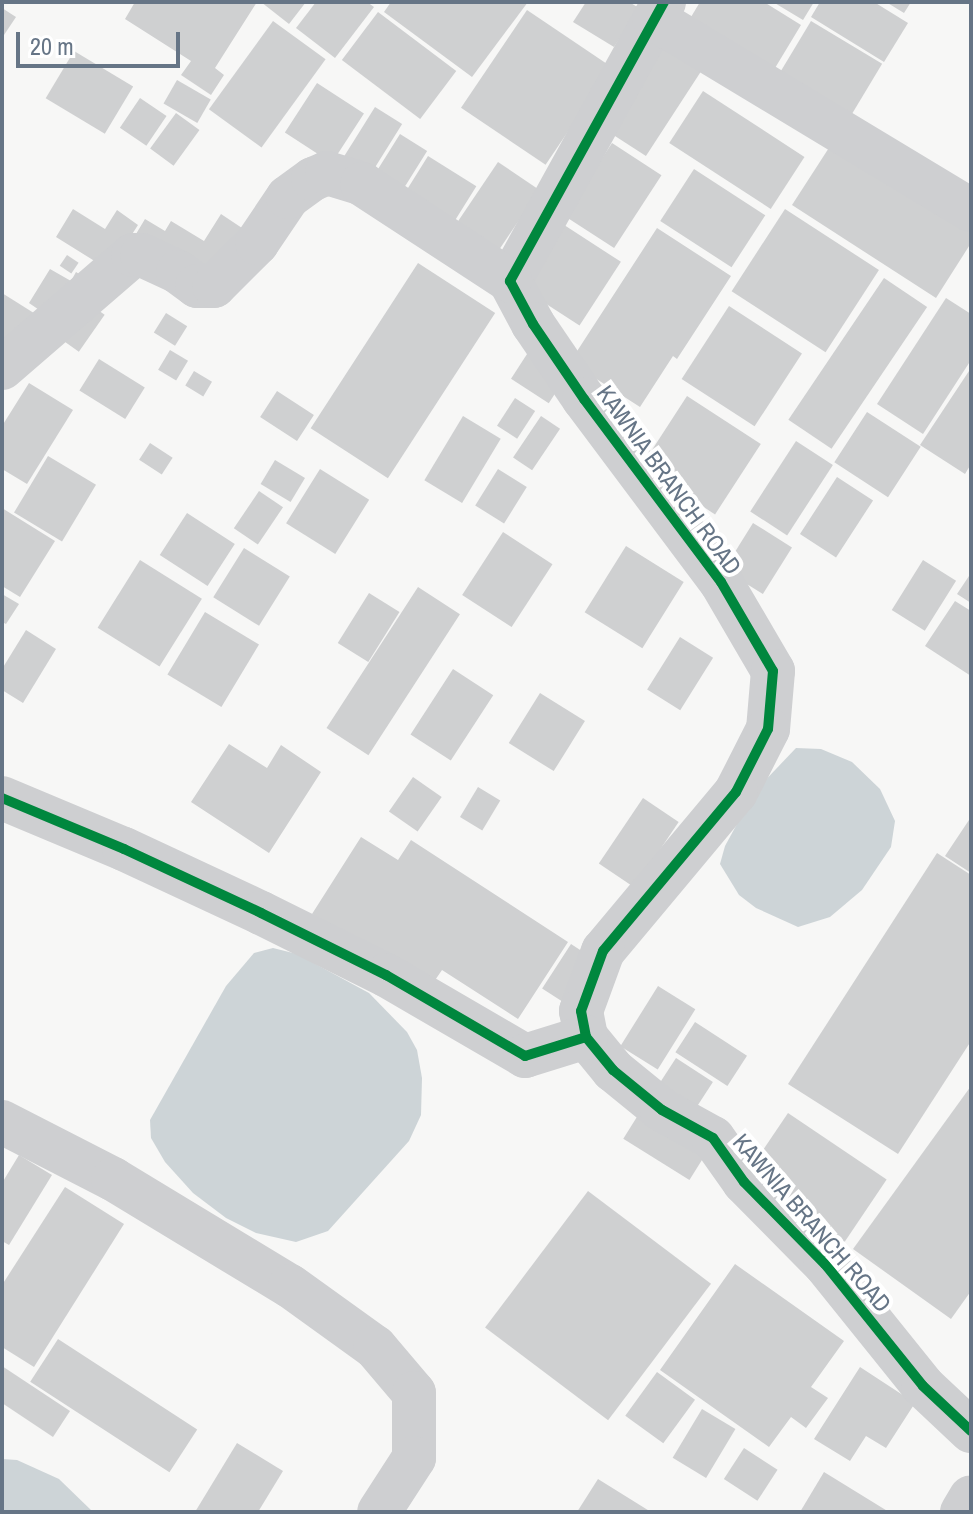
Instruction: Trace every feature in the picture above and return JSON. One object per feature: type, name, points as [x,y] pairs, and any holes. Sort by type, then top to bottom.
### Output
[{"type":"street","points":[[2,368],[133,255],[142,255],[178,272],[197,286],[214,286],[257,243],[288,197],[327,173],[362,184],[510,281],[659,11],[971,210]]},
{"type":"street","name":"KAWNIA BRANCH ROAD","points":[[510,281],[533,324],[584,399],[721,582],[773,671],[768,729],[736,792],[603,951],[581,1011],[586,1037],[613,1070],[662,1110],[713,1138],[744,1182],[825,1264],[923,1386],[971,1431]]},
{"type":"street","points":[[2,798],[124,849],[261,913],[386,975],[525,1056],[586,1037]]},
{"type":"street","points":[[2,1122],[113,1179],[262,1269],[375,1347],[414,1393],[414,1458],[379,1512]]},
{"type":"street","points":[[962,1512],[971,1497]]},
{"type":"shaded area","points":[[796,748],[821,749],[852,762],[880,789],[895,821],[891,847],[862,890],[830,917],[798,927],[756,908],[739,895],[720,864],[725,846],[755,791]]},
{"type":"shaded area","points":[[273,948],[297,954],[369,993],[407,1032],[417,1050],[422,1078],[421,1115],[409,1141],[328,1231],[296,1242],[256,1233],[226,1218],[193,1193],[165,1162],[151,1138],[150,1120],[226,986],[254,953]]},
{"type":"shaded area","points":[[2,1459],[17,1460],[59,1479],[93,1512],[2,1512]]},
{"type":"building","points":[[135,2],[257,2],[215,68],[224,75],[211,95],[181,75],[191,61],[125,19]]},
{"type":"building","points":[[261,2],[306,2],[289,24]]},
{"type":"building","points":[[316,2],[367,2],[374,7],[335,58],[296,28]]},
{"type":"building","points":[[391,2],[528,2],[472,77],[384,12]]},
{"type":"building","points":[[586,2],[629,2],[639,8],[614,47],[573,22]]},
{"type":"building","points":[[700,2],[764,2],[801,25],[772,73],[688,22]]},
{"type":"building","points":[[773,2],[814,2],[803,20]]},
{"type":"building","points":[[820,2],[874,2],[908,23],[884,62],[811,17]]},
{"type":"building","points":[[886,2],[911,2],[904,13]]},
{"type":"building","points":[[2,8],[16,17],[2,38]]},
{"type":"building","points":[[527,10],[612,67],[546,165],[461,108]]},
{"type":"building","points":[[378,12],[456,71],[420,119],[342,60]]},
{"type":"building","points":[[273,21],[326,59],[262,147],[209,109]]},
{"type":"building","points":[[811,21],[882,64],[848,120],[777,78]]},
{"type":"building","points":[[655,32],[705,65],[646,156],[596,123]]},
{"type":"building","points":[[74,51],[133,87],[105,134],[46,98]]},
{"type":"building","points":[[177,80],[211,100],[197,123],[164,103]]},
{"type":"building","points":[[317,83],[364,113],[332,163],[285,132]]},
{"type":"building","points":[[703,91],[804,157],[771,209],[669,143]]},
{"type":"building","points":[[140,98],[167,116],[146,146],[120,128]]},
{"type":"building","points":[[375,107],[402,124],[367,181],[339,164]]},
{"type":"building","points":[[176,113],[199,130],[174,166],[150,149]]},
{"type":"building","points":[[400,134],[427,151],[397,199],[370,182]]},
{"type":"building","points":[[834,140],[971,228],[971,243],[936,298],[792,205]]},
{"type":"building","points":[[612,143],[661,175],[614,248],[565,216]]},
{"type":"building","points":[[428,156],[476,186],[448,231],[400,201]]},
{"type":"building","points":[[498,162],[539,190],[491,261],[450,233]]},
{"type":"building","points":[[694,169],[765,215],[732,267],[660,221]]},
{"type":"building","points":[[73,209],[105,229],[117,210],[138,225],[109,270],[56,237]]},
{"type":"building","points":[[785,209],[879,270],[826,352],[732,291]]},
{"type":"building","points":[[221,214],[242,228],[210,280],[136,234],[145,219],[165,231],[171,221],[204,241]]},
{"type":"building","points":[[558,221],[621,262],[580,326],[517,285]]},
{"type":"building","points":[[657,228],[731,276],[677,359],[673,356],[640,407],[570,362]]},
{"type":"building","points":[[67,255],[79,263],[71,274],[60,266]]},
{"type":"building","points":[[418,263],[495,313],[388,478],[311,428]]},
{"type":"building","points":[[50,269],[71,281],[76,272],[89,280],[48,316],[29,303]]},
{"type":"building","points":[[884,278],[927,307],[831,449],[788,420]]},
{"type":"building","points":[[2,293],[37,315],[2,344]]},
{"type":"building","points":[[946,298],[971,314],[971,360],[923,434],[877,404]]},
{"type":"building","points":[[85,301],[105,315],[79,352],[59,338]]},
{"type":"building","points":[[729,306],[802,353],[755,426],[682,379]]},
{"type":"building","points":[[166,313],[187,326],[175,346],[154,333]]},
{"type":"building","points":[[170,350],[188,361],[176,381],[158,370]]},
{"type":"building","points":[[529,351],[567,376],[549,403],[511,379]]},
{"type":"building","points":[[99,359],[145,388],[125,419],[79,390]]},
{"type":"building","points":[[971,368],[971,464],[965,474],[920,445]]},
{"type":"building","points":[[194,371],[212,382],[203,396],[185,386]]},
{"type":"building","points":[[29,383],[73,410],[27,484],[2,469],[2,426]]},
{"type":"building","points":[[277,391],[314,415],[297,441],[260,417]]},
{"type":"building","points":[[687,396],[761,444],[715,514],[641,466]]},
{"type":"building","points":[[515,398],[535,411],[517,439],[497,426]]},
{"type":"building","points":[[867,412],[921,447],[888,497],[834,462]]},
{"type":"building","points":[[463,416],[501,439],[462,503],[424,480]]},
{"type":"building","points":[[541,416],[560,429],[532,470],[513,457]]},
{"type":"building","points":[[796,441],[833,465],[787,535],[750,511]]},
{"type":"building","points":[[150,443],[173,458],[162,474],[139,460]]},
{"type":"building","points":[[48,456],[96,485],[62,541],[14,513]]},
{"type":"building","points":[[275,460],[305,478],[291,502],[261,484]]},
{"type":"building","points":[[320,469],[369,500],[335,554],[286,523]]},
{"type":"building","points":[[498,469],[527,487],[504,523],[475,505]]},
{"type":"building","points":[[837,477],[873,500],[836,557],[800,534]]},
{"type":"building","points":[[259,491],[283,507],[258,545],[234,528]]},
{"type":"building","points":[[2,508],[55,541],[20,597],[2,586]]},
{"type":"building","points":[[187,513],[235,544],[208,586],[160,555]]},
{"type":"building","points":[[753,523],[792,547],[763,594],[724,570]]},
{"type":"building","points":[[503,532],[552,564],[512,627],[462,595]]},
{"type":"building","points":[[626,546],[684,582],[642,648],[585,612]]},
{"type":"building","points":[[244,548],[290,577],[259,626],[213,597]]},
{"type":"building","points":[[140,560],[202,599],[160,667],[98,628]]},
{"type":"building","points":[[923,560],[956,581],[925,631],[892,610]]},
{"type":"building","points":[[971,573],[971,603],[957,594]]},
{"type":"building","points":[[418,587],[460,614],[368,755],[327,728]]},
{"type":"building","points":[[369,593],[400,612],[368,662],[338,643]]},
{"type":"building","points":[[2,594],[19,604],[6,624],[2,622]]},
{"type":"building","points":[[955,601],[971,611],[971,676],[925,646]]},
{"type":"building","points":[[205,612],[259,644],[221,707],[167,675]]},
{"type":"building","points":[[26,630],[56,649],[23,703],[2,690],[2,669]]},
{"type":"building","points":[[680,637],[713,658],[680,710],[647,690]]},
{"type":"building","points":[[453,669],[493,695],[451,761],[411,734]]},
{"type":"building","points":[[540,693],[585,721],[554,771],[509,743]]},
{"type":"building","points":[[229,744],[267,768],[281,745],[321,772],[269,853],[191,802]]},
{"type":"building","points":[[413,777],[442,797],[418,831],[389,811]]},
{"type":"building","points":[[478,787],[500,800],[482,830],[460,817]]},
{"type":"building","points":[[643,798],[679,822],[634,888],[599,863]]},
{"type":"building","points":[[971,817],[971,873],[945,856]]},
{"type":"building","points":[[361,837],[398,860],[411,840],[568,942],[518,1019],[442,970],[429,989],[312,914]]},
{"type":"building","points":[[937,853],[971,875],[971,1041],[898,1154],[788,1084]]},
{"type":"building","points":[[571,944],[597,961],[568,1005],[542,988]]},
{"type":"building","points":[[658,986],[695,1009],[658,1070],[620,1046]]},
{"type":"building","points":[[695,1022],[747,1056],[727,1086],[675,1052]]},
{"type":"building","points":[[676,1058],[713,1082],[691,1116],[654,1092]]},
{"type":"building","points":[[971,1086],[971,1291],[951,1319],[853,1249]]},
{"type":"building","points":[[645,1104],[711,1145],[689,1180],[623,1139]]},
{"type":"building","points":[[788,1113],[887,1180],[841,1247],[743,1180]]},
{"type":"building","points":[[19,1155],[52,1175],[9,1245],[2,1241],[2,1183]]},
{"type":"building","points":[[65,1187],[124,1224],[34,1367],[2,1347],[2,1285]]},
{"type":"building","points":[[588,1191],[711,1284],[608,1420],[485,1328]]},
{"type":"building","points":[[735,1264],[844,1341],[811,1387],[828,1398],[806,1428],[791,1417],[769,1447],[660,1370]]},
{"type":"building","points":[[58,1339],[197,1429],[169,1472],[30,1382]]},
{"type":"building","points":[[2,1366],[70,1411],[53,1437],[2,1403]]},
{"type":"building","points":[[860,1367],[915,1403],[886,1448],[866,1436],[850,1461],[814,1439]]},
{"type":"building","points":[[657,1372],[695,1400],[663,1443],[625,1416]]},
{"type":"building","points":[[702,1409],[735,1429],[706,1478],[673,1458]]},
{"type":"building","points":[[237,1443],[283,1471],[258,1512],[195,1512]]},
{"type":"building","points":[[744,1448],[778,1470],[757,1501],[724,1479]]},
{"type":"building","points":[[824,1472],[889,1512],[800,1512]]},
{"type":"building","points":[[598,1479],[651,1512],[577,1512]]},
{"type":"cycle path","points":[[664,2],[510,281],[533,324],[584,399],[721,582],[773,671],[768,729],[736,792],[603,951],[581,1011],[586,1037],[613,1070],[662,1110],[713,1138],[744,1182],[825,1264],[923,1386],[971,1431]]},
{"type":"cycle path","points":[[2,798],[124,849],[261,913],[386,975],[525,1056],[586,1037]]}]
